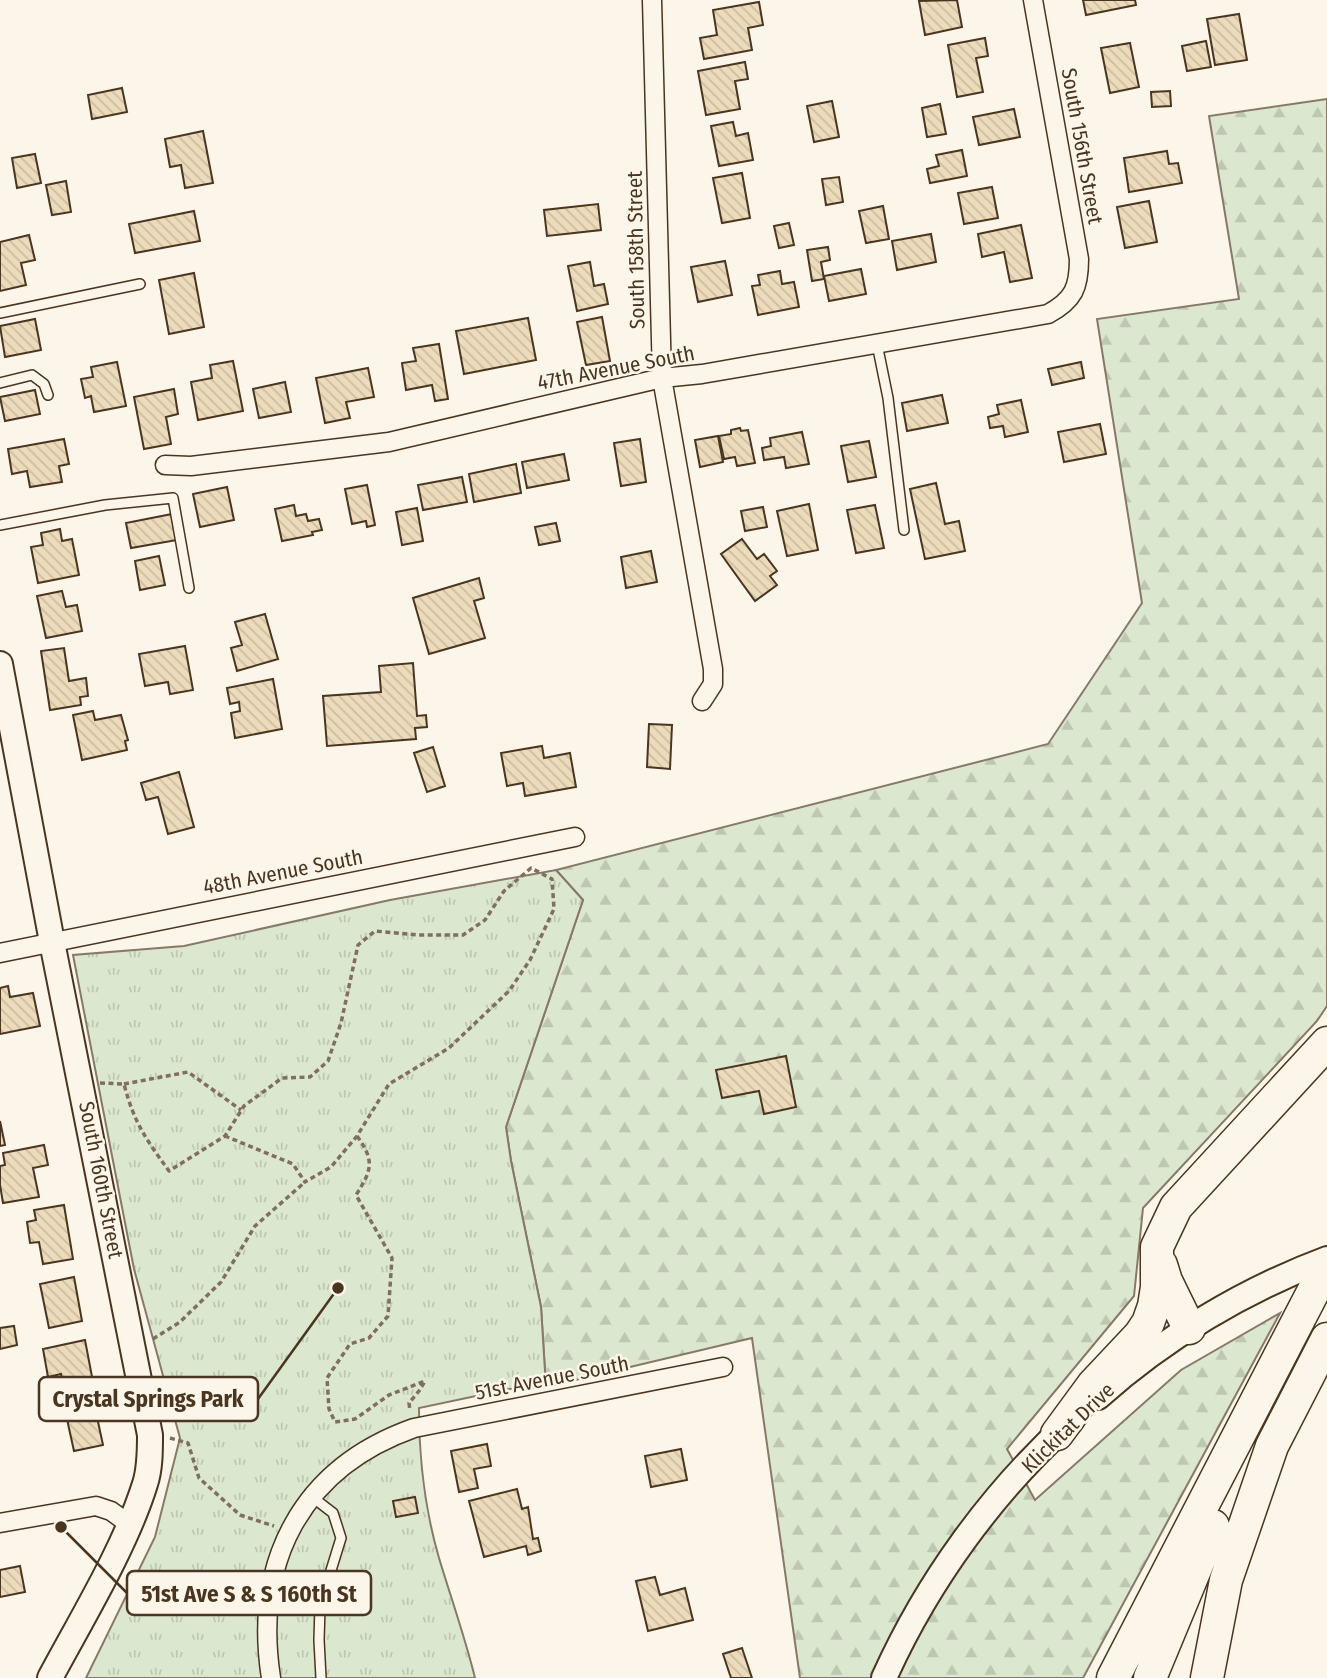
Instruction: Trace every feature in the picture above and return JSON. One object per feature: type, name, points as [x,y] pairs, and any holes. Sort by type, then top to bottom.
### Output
[{"type":"highway","points":[[1057,1434],[1093,1385],[1148,1323],[1157,1287],[1157,1247],[1176,1207],[1327,1043]]},
{"type":"highway","points":[[1157,1247],[1166,1281],[1189,1328]]},
{"type":"highway","points":[[1113,1678],[1327,1265]]},
{"type":"highway","points":[[1207,1678],[1226,1580],[1272,1446],[1327,1339]]},
{"type":"highway","points":[[1150,1678],[1287,1343]]},
{"type":"street","name":"South 158th Street","points":[[652,0],[662,378],[713,669],[713,684],[702,701]]},
{"type":"street","name":"South 156th Street","points":[[1033,0],[1079,259],[1079,281],[1070,298]]},
{"type":"street","name":"47th Avenue South","points":[[165,465],[191,466],[389,442],[662,378],[702,374],[1048,314],[1060,308],[1070,298]]},
{"type":"street","name":"South 160th Street","points":[[2,680],[150,1435],[146,1482],[129,1524],[50,1678]]},
{"type":"street","name":"48th Avenue South","points":[[0,953],[575,837]]},
{"type":"street","name":"Klickitat Drive","points":[[884,1678],[907,1632],[958,1550],[1002,1493],[1057,1434],[1109,1387],[1189,1328],[1237,1300],[1327,1259]]},
{"type":"street","name":"51st Avenue South","points":[[271,1678],[266,1629],[270,1589],[277,1558],[311,1496],[329,1476],[348,1461],[390,1436],[414,1428],[723,1367]]},
{"type":"street","points":[[0,1522],[96,1507],[111,1511],[129,1524]]},
{"type":"lane","points":[[0,313],[140,284]]},
{"type":"lane","points":[[877,344],[888,398],[904,530]]},
{"type":"lane","points":[[0,383],[32,375],[44,384],[48,395]]},
{"type":"lane","points":[[0,525],[105,505],[173,498],[190,588]]},
{"type":"lane","points":[[311,1496],[333,1513],[341,1538],[320,1606],[321,1678]]},
{"type":"path","points":[[124,1084],[141,1133],[169,1171],[225,1136],[241,1110],[282,1078],[310,1077],[328,1061],[341,1023],[358,945],[375,931],[463,935],[485,920],[504,891],[531,869],[552,879],[554,909],[530,960],[509,991],[449,1048],[389,1084],[357,1136],[331,1167],[305,1182],[255,1226],[221,1282],[180,1322],[162,1335],[134,1347]]},
{"type":"path","points":[[81,1083],[124,1084],[188,1072],[241,1110]]},
{"type":"path","points":[[225,1136],[293,1164],[305,1182]]},
{"type":"path","points":[[357,1136],[370,1154],[368,1176],[356,1195],[392,1258],[388,1316],[369,1338],[350,1344],[327,1378],[329,1409],[335,1422],[355,1419],[389,1395],[425,1381],[409,1403],[414,1428]]},
{"type":"path","points":[[150,1435],[188,1443],[199,1478],[240,1515],[290,1531]]},
{"type":"green space","points":[[1327,99],[1327,1006],[1317,1021],[1143,1208],[1134,1296],[1007,1449],[1035,1500],[1181,1370],[1280,1313],[1083,1678],[800,1678],[752,1338],[546,1387],[541,1307],[506,1127],[583,900],[556,870],[1048,744],[1142,603],[1097,319],[1239,299],[1209,116]]},
{"type":"green space","points":[[556,870],[583,900],[506,1127],[541,1307],[546,1387],[509,1389],[419,1408],[420,1446],[430,1521],[475,1678],[86,1678],[155,1537],[180,1438],[134,1269],[73,955],[184,946],[390,900]]},
{"type":"building","points":[[957,0],[962,27],[925,35],[919,1]]},
{"type":"building","points":[[1083,0],[1135,0],[1136,5],[1086,15]]},
{"type":"building","points":[[759,2],[763,25],[748,28],[752,50],[704,59],[700,38],[717,35],[713,10]]},
{"type":"building","points":[[1239,14],[1247,60],[1215,65],[1207,19]]},
{"type":"building","points":[[985,38],[988,56],[976,58],[983,92],[957,97],[948,45]]},
{"type":"building","points":[[1206,41],[1211,67],[1187,71],[1182,46]]},
{"type":"building","points":[[1130,43],[1139,87],[1110,93],[1101,48]]},
{"type":"building","points":[[745,62],[748,79],[735,81],[740,109],[706,115],[698,71]]},
{"type":"building","points":[[122,88],[127,112],[92,119],[88,95]]},
{"type":"building","points":[[1170,91],[1171,106],[1152,107],[1151,92]]},
{"type":"building","points":[[832,101],[839,137],[814,142],[807,106]]},
{"type":"building","points":[[940,104],[946,134],[927,137],[922,108]]},
{"type":"building","points":[[1014,109],[1020,137],[979,145],[973,117]]},
{"type":"building","points":[[733,122],[736,136],[748,133],[753,160],[719,166],[711,126]]},
{"type":"building","points":[[203,131],[213,183],[185,188],[181,165],[170,167],[165,139]]},
{"type":"building","points":[[962,150],[967,176],[930,183],[927,169],[939,166],[936,155]]},
{"type":"building","points":[[1167,151],[1169,164],[1178,163],[1182,183],[1129,192],[1124,158]]},
{"type":"building","points":[[35,154],[41,183],[17,188],[12,158]]},
{"type":"building","points":[[742,173],[750,218],[722,223],[713,178]]},
{"type":"building","points":[[839,177],[843,202],[826,205],[822,179]]},
{"type":"building","points":[[66,181],[71,212],[52,215],[46,185]]},
{"type":"building","points":[[992,187],[998,218],[964,224],[958,193]]},
{"type":"building","points":[[1149,201],[1157,242],[1125,248],[1117,207]]},
{"type":"building","points":[[598,204],[601,230],[547,236],[544,210]]},
{"type":"building","points":[[883,206],[889,239],[866,243],[859,211]]},
{"type":"building","points":[[194,211],[200,241],[135,253],[129,224]]},
{"type":"building","points":[[789,223],[794,245],[779,248],[774,226]]},
{"type":"building","points":[[1021,225],[1032,278],[1010,282],[1004,252],[982,257],[978,234]]},
{"type":"building","points":[[931,234],[936,262],[897,270],[892,241]]},
{"type":"building","points":[[29,235],[35,260],[21,263],[26,285],[0,291],[0,242]]},
{"type":"building","points":[[828,247],[830,260],[821,262],[824,279],[812,281],[807,250]]},
{"type":"building","points":[[725,261],[732,295],[698,302],[691,267]]},
{"type":"building","points":[[590,262],[594,286],[604,284],[608,304],[577,311],[568,266]]},
{"type":"building","points":[[861,269],[866,294],[829,301],[824,276]]},
{"type":"building","points":[[780,271],[782,284],[794,282],[799,307],[758,315],[752,286],[760,285],[758,275]]},
{"type":"building","points":[[194,273],[204,327],[169,334],[159,280]]},
{"type":"building","points":[[602,317],[610,361],[586,365],[577,322]]},
{"type":"building","points":[[528,318],[536,360],[464,374],[456,331]]},
{"type":"building","points":[[35,319],[41,350],[5,357],[0,326]]},
{"type":"building","points":[[439,344],[448,399],[435,401],[432,385],[406,390],[402,363],[416,361],[413,348]]},
{"type":"building","points":[[233,361],[243,411],[198,420],[191,382],[212,378],[210,365]]},
{"type":"building","points":[[117,362],[126,406],[94,412],[91,396],[85,398],[81,379],[93,377],[91,367]]},
{"type":"building","points":[[1081,362],[1084,378],[1052,385],[1048,369]]},
{"type":"building","points":[[368,368],[374,397],[346,402],[350,418],[325,423],[316,378]]},
{"type":"building","points":[[285,382],[291,412],[259,418],[253,389]]},
{"type":"building","points":[[174,389],[178,414],[166,417],[171,444],[144,449],[134,397]]},
{"type":"building","points":[[35,390],[40,414],[5,421],[0,397]]},
{"type":"building","points":[[942,395],[948,423],[907,431],[902,403]]},
{"type":"building","points":[[1021,400],[1028,432],[1005,437],[1003,426],[990,428],[988,417],[999,414],[997,405]]},
{"type":"building","points":[[1100,424],[1106,454],[1064,462],[1058,432]]},
{"type":"building","points":[[740,428],[741,431],[748,430],[755,463],[737,466],[735,457],[724,459],[719,436],[731,434],[731,430]]},
{"type":"building","points":[[802,432],[809,464],[786,468],[784,457],[764,460],[762,448],[771,446],[770,438]]},
{"type":"building","points":[[718,436],[723,462],[700,467],[695,440]]},
{"type":"building","points":[[64,439],[69,464],[59,466],[62,482],[30,487],[27,471],[12,474],[8,449]]},
{"type":"building","points":[[640,439],[646,482],[621,486],[614,443]]},
{"type":"building","points":[[869,441],[876,477],[848,482],[841,446]]},
{"type":"building","points":[[564,454],[569,480],[527,488],[522,462]]},
{"type":"building","points":[[516,464],[521,493],[474,502],[469,474]]},
{"type":"building","points":[[462,477],[467,502],[423,510],[418,485]]},
{"type":"building","points":[[936,483],[945,524],[959,521],[965,551],[925,559],[910,489]]},
{"type":"building","points":[[367,485],[375,525],[367,527],[366,521],[352,524],[345,489]]},
{"type":"building","points":[[227,487],[234,520],[200,527],[193,494]]},
{"type":"building","points":[[809,504],[818,550],[787,556],[777,511]]},
{"type":"building","points":[[294,505],[296,516],[306,514],[308,521],[319,519],[322,530],[312,532],[313,535],[282,541],[275,509]]},
{"type":"building","points":[[875,505],[884,548],[856,553],[847,510]]},
{"type":"building","points":[[763,507],[767,527],[745,531],[741,511]]},
{"type":"building","points":[[417,508],[423,541],[402,545],[396,512]]},
{"type":"building","points":[[172,514],[177,540],[131,548],[126,523]]},
{"type":"building","points":[[556,523],[560,541],[539,545],[535,527]]},
{"type":"building","points":[[60,529],[62,541],[72,539],[79,575],[38,583],[31,547],[43,545],[41,533]]},
{"type":"building","points":[[742,539],[757,559],[764,554],[777,571],[770,576],[777,585],[755,601],[721,554]]},
{"type":"building","points":[[651,551],[657,582],[626,588],[621,557]]},
{"type":"building","points":[[159,556],[165,585],[140,590],[135,561]]},
{"type":"building","points":[[479,578],[484,598],[474,601],[485,638],[429,654],[413,598]]},
{"type":"building","points":[[62,591],[66,607],[77,605],[82,631],[46,638],[37,596]]},
{"type":"building","points":[[265,614],[278,659],[237,671],[231,648],[242,645],[235,622]]},
{"type":"building","points":[[185,646],[193,690],[170,694],[168,682],[145,686],[139,654]]},
{"type":"building","points":[[64,648],[69,681],[86,678],[88,696],[80,697],[81,705],[50,710],[41,651]]},
{"type":"building","points":[[413,663],[417,716],[426,715],[427,727],[415,728],[416,739],[327,746],[323,696],[381,692],[379,666]]},
{"type":"building","points":[[273,679],[282,729],[235,738],[231,713],[240,711],[239,702],[230,704],[227,688]]},
{"type":"building","points":[[93,711],[95,720],[121,715],[128,740],[125,741],[127,750],[82,760],[73,715]]},
{"type":"building","points":[[649,724],[672,725],[670,769],[647,767]]},
{"type":"building","points":[[542,746],[544,758],[570,753],[576,787],[525,796],[523,783],[507,786],[501,753]]},
{"type":"building","points":[[433,747],[445,786],[427,792],[414,753]]},
{"type":"building","points":[[179,772],[194,827],[168,834],[158,797],[146,800],[141,783]]},
{"type":"building","points":[[8,986],[10,997],[33,993],[40,1026],[0,1034],[0,988]]},
{"type":"building","points":[[786,1056],[796,1107],[764,1114],[759,1091],[722,1098],[716,1070]]},
{"type":"building","points":[[0,1121],[5,1145],[0,1146]]},
{"type":"building","points":[[44,1145],[48,1165],[33,1168],[39,1197],[3,1203],[0,1166],[5,1165],[3,1153]]},
{"type":"building","points":[[64,1205],[73,1259],[43,1264],[39,1242],[30,1243],[27,1222],[36,1220],[34,1210]]},
{"type":"building","points":[[74,1277],[82,1321],[49,1328],[40,1284]]},
{"type":"building","points":[[14,1326],[17,1345],[0,1349],[0,1328]]},
{"type":"building","points":[[85,1340],[93,1382],[63,1388],[61,1374],[48,1377],[43,1349]]},
{"type":"building","points":[[104,1393],[108,1415],[97,1417],[103,1445],[74,1451],[63,1401]]},
{"type":"building","points":[[487,1444],[491,1466],[474,1469],[478,1488],[459,1492],[451,1451]]},
{"type":"building","points":[[681,1449],[687,1480],[651,1487],[645,1456]]},
{"type":"building","points":[[517,1489],[522,1509],[528,1507],[533,1539],[538,1538],[541,1551],[528,1555],[526,1546],[484,1557],[469,1501]]},
{"type":"building","points":[[415,1497],[418,1513],[396,1517],[393,1501]]},
{"type":"building","points":[[20,1566],[25,1592],[0,1597],[0,1570]]},
{"type":"building","points":[[655,1577],[660,1595],[685,1588],[693,1620],[648,1631],[636,1581]]},
{"type":"building","points":[[742,1648],[752,1678],[731,1678],[723,1654]]},
{"type":"place","name":"Crystal Springs Park","points":[[338,1288]]},
{"type":"place","name":"51st Ave S & S 160th St","points":[[61,1527]]}]
